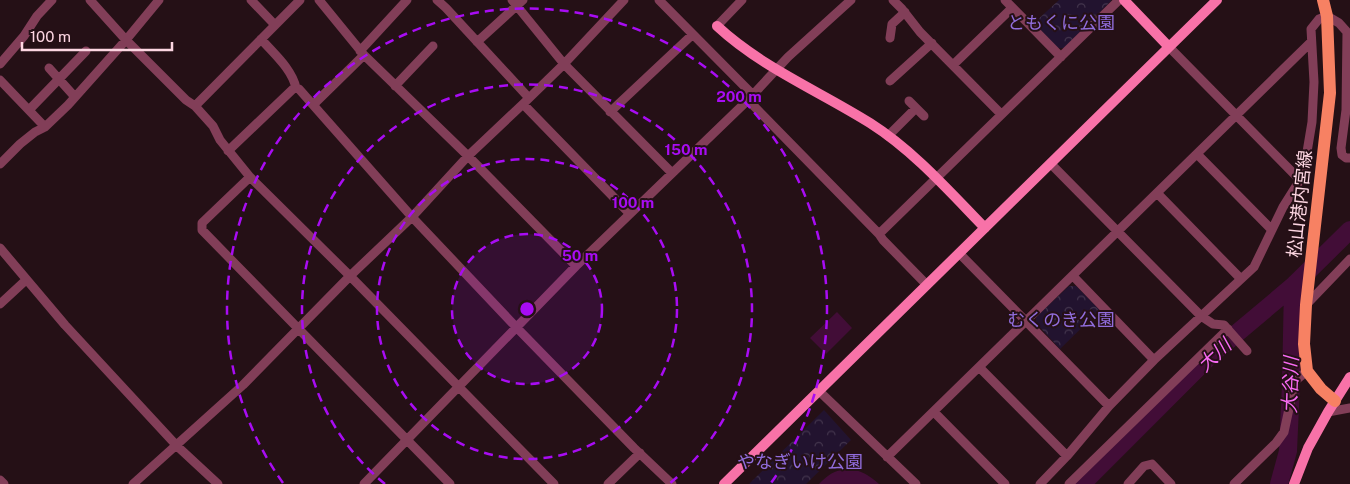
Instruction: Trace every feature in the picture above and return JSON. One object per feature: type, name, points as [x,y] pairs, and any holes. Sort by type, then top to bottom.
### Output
[{"type":"main road","name":"松山港内宮線","points":[[1323,0],[1327,16],[1330,93],[1306,305],[1304,344],[1307,370],[1321,390],[1335,401]]},
{"type":"street","points":[[0,64],[24,36],[37,16],[52,0]]},
{"type":"street","points":[[90,0],[126,40],[186,100],[195,106],[250,177],[554,484]]},
{"type":"street","points":[[0,164],[28,137],[45,127],[76,97],[159,0]]},
{"type":"street","points":[[251,0],[275,25]]},
{"type":"street","points":[[195,106],[300,0]]},
{"type":"street","points":[[319,0],[362,53],[468,156],[576,266]]},
{"type":"street","points":[[314,104],[408,0]]},
{"type":"street","points":[[437,0],[477,42],[526,101],[630,214]]},
{"type":"street","points":[[134,484],[243,386],[350,276],[412,217],[468,156],[564,64],[624,0]]},
{"type":"street","points":[[658,0],[927,285]]},
{"type":"street","points":[[742,0],[717,26],[728,36],[777,69],[870,123],[888,136],[937,178],[985,228]]},
{"type":"street","points":[[364,484],[576,266],[672,174],[788,57],[851,0]]},
{"type":"street","points":[[893,0],[920,32],[1001,114]]},
{"type":"street","points":[[1005,0],[1060,57]]},
{"type":"street","points":[[879,234],[1118,0]]},
{"type":"street","points":[[1124,0],[1300,180]]},
{"type":"street","points":[[724,484],[1217,0]]},
{"type":"street","points":[[477,42],[517,2],[564,64],[672,174]]},
{"type":"street","points":[[953,65],[1012,8]]},
{"type":"street","points":[[890,38],[892,24],[905,12]]},
{"type":"street","points":[[1040,484],[1067,456],[1109,406],[1154,360],[1254,267],[1283,207],[1304,170],[1312,122],[1314,82],[1311,28],[1319,19],[1327,16],[1339,23],[1347,32],[1346,110],[1341,148],[1342,155],[1350,158]]},
{"type":"street","points":[[610,112],[692,35]]},
{"type":"street","points":[[261,40],[282,62],[294,80],[296,88],[314,104],[412,217],[517,328],[672,484]]},
{"type":"street","points":[[887,457],[1311,42]]},
{"type":"street","points":[[890,81],[932,43]]},
{"type":"street","points":[[396,86],[433,46]]},
{"type":"street","points":[[29,110],[86,51]]},
{"type":"street","points":[[49,68],[76,97]]},
{"type":"street","points":[[0,80],[45,127]]},
{"type":"street","points":[[228,151],[296,88]]},
{"type":"street","points":[[909,101],[924,116]]},
{"type":"street","points":[[888,136],[916,108]]},
{"type":"street","points":[[1197,154],[1272,230]]},
{"type":"street","points":[[1052,164],[1201,316],[1214,324],[1224,325],[1246,351]]},
{"type":"street","points":[[250,177],[202,223],[202,230],[450,484]]},
{"type":"street","points":[[1157,193],[1241,279]]},
{"type":"street","points":[[0,248],[65,325],[177,446],[218,484]]},
{"type":"street","points":[[959,253],[1109,406]]},
{"type":"street","points":[[1306,305],[1350,259]]},
{"type":"street","points":[[1073,276],[1154,360]]},
{"type":"street","points":[[0,304],[26,280]]},
{"type":"street","points":[[1069,484],[1230,331]]},
{"type":"street","points":[[979,367],[1067,456]]},
{"type":"street","points":[[1234,484],[1276,444],[1284,432],[1296,381],[1307,370]]},
{"type":"street","points":[[1294,484],[1308,448],[1350,377]]},
{"type":"street","points":[[819,391],[916,484]]},
{"type":"street","points":[[1328,412],[1350,408]]},
{"type":"street","points":[[934,412],[1004,484]]},
{"type":"street","points":[[608,484],[640,453]]},
{"type":"street","points":[[1128,484],[1144,466],[1152,464],[1171,484]]},
{"type":"street","points":[[0,480],[4,484]]},
{"type":"green space","name":"ともくに公園","points":[[1059,0],[1111,1],[1064,48],[1058,48],[1034,23]]},
{"type":"green space","name":"むくのき公園","points":[[1069,286],[1076,286],[1100,310],[1060,349],[1036,323],[1036,317]]},
{"type":"green space","name":"やなぎいけ公園","points":[[824,410],[851,440],[806,484],[749,484]]},
{"type":"shaded area","points":[[837,312],[852,328],[826,354],[810,338]]},
{"type":"shaded area","points":[[847,469],[864,473],[879,484],[819,484],[832,473]]},
{"type":"waterway","name":"大川","points":[[1082,484],[1212,354],[1293,286],[1350,230]]},
{"type":"waterway","name":"大谷川","points":[[1279,484],[1288,451],[1293,286]]}]
